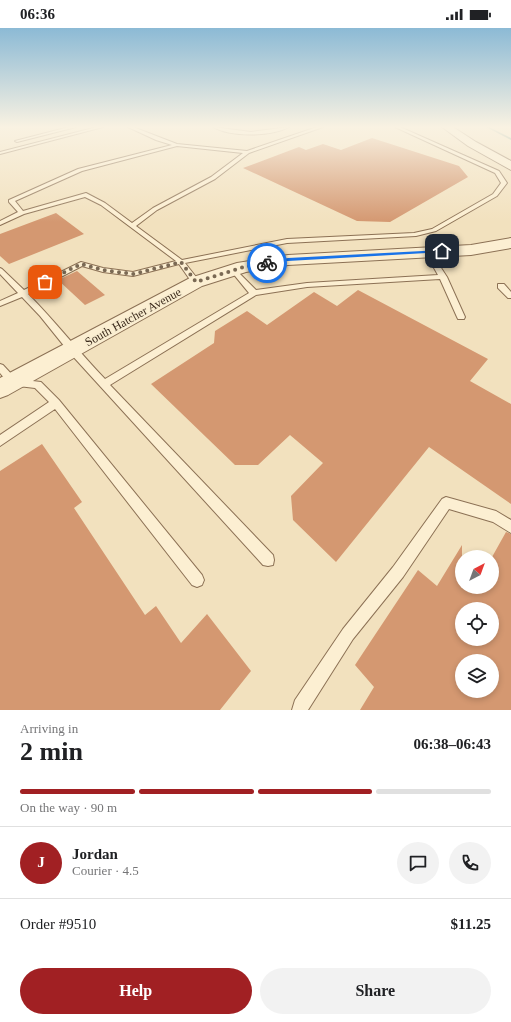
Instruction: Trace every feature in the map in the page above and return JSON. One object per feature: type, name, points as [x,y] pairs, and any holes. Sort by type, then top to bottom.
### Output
[{"type":"street","points":[[498,159],[511,166]]},
{"type":"street","name":"South Hatcher Avenue","points":[[6,385],[196,282],[233,270],[288,260],[471,250],[511,243]]},
{"type":"lane","points":[[22,213],[10,201],[80,170],[123,159]]},
{"type":"lane","points":[[132,226],[155,209],[212,178],[237,159]]},
{"type":"lane","points":[[0,304],[24,294],[55,276],[81,264],[103,270],[133,274],[181,262],[287,241],[414,234],[434,230],[495,194],[504,183],[497,172],[468,159]]},
{"type":"lane","points":[[0,223],[22,213],[86,195],[103,204],[181,262],[196,282]]},
{"type":"lane","points":[[428,252],[443,277],[461,317]]},
{"type":"lane","points":[[0,270],[43,314],[72,350],[268,560]]},
{"type":"lane","points":[[233,270],[254,293]]},
{"type":"lane","points":[[104,384],[254,293],[307,284],[443,277]]},
{"type":"lane","points":[[501,286],[511,296]]},
{"type":"lane","points":[[0,367],[6,385],[38,385],[56,403],[197,580]]},
{"type":"lane","points":[[0,441],[56,403]]},
{"type":"lane","points":[[300,710],[301,706],[348,634],[398,572],[446,503],[496,517],[511,526]]},
{"type":"building","points":[[267,159],[437,159],[459,166],[468,177],[390,222],[357,221],[243,168]]},
{"type":"building","points":[[56,213],[84,234],[9,264],[0,256],[0,234]]},
{"type":"building","points":[[77,271],[105,295],[85,305],[58,280]]},
{"type":"building","points":[[358,290],[488,359],[470,381],[511,404],[511,504],[429,447],[336,562],[293,520],[291,496],[323,463],[290,435],[258,465],[235,465],[151,384],[214,343],[215,331],[247,311],[267,325],[314,292],[337,306]]},
{"type":"building","points":[[42,444],[82,502],[74,508],[145,615],[156,606],[181,643],[207,614],[251,671],[220,710],[0,710],[0,471]]},
{"type":"building","points":[[506,532],[511,534],[511,710],[360,710],[374,687],[355,665],[418,570],[437,586],[455,556],[455,594],[499,594],[499,550],[496,550]]},
{"type":"way so far","points":[[45,282],[81,264],[103,270],[133,274],[181,262],[196,282],[244,267],[267,263]]},
{"type":"route","points":[[267,263],[288,260],[442,251]]}]
